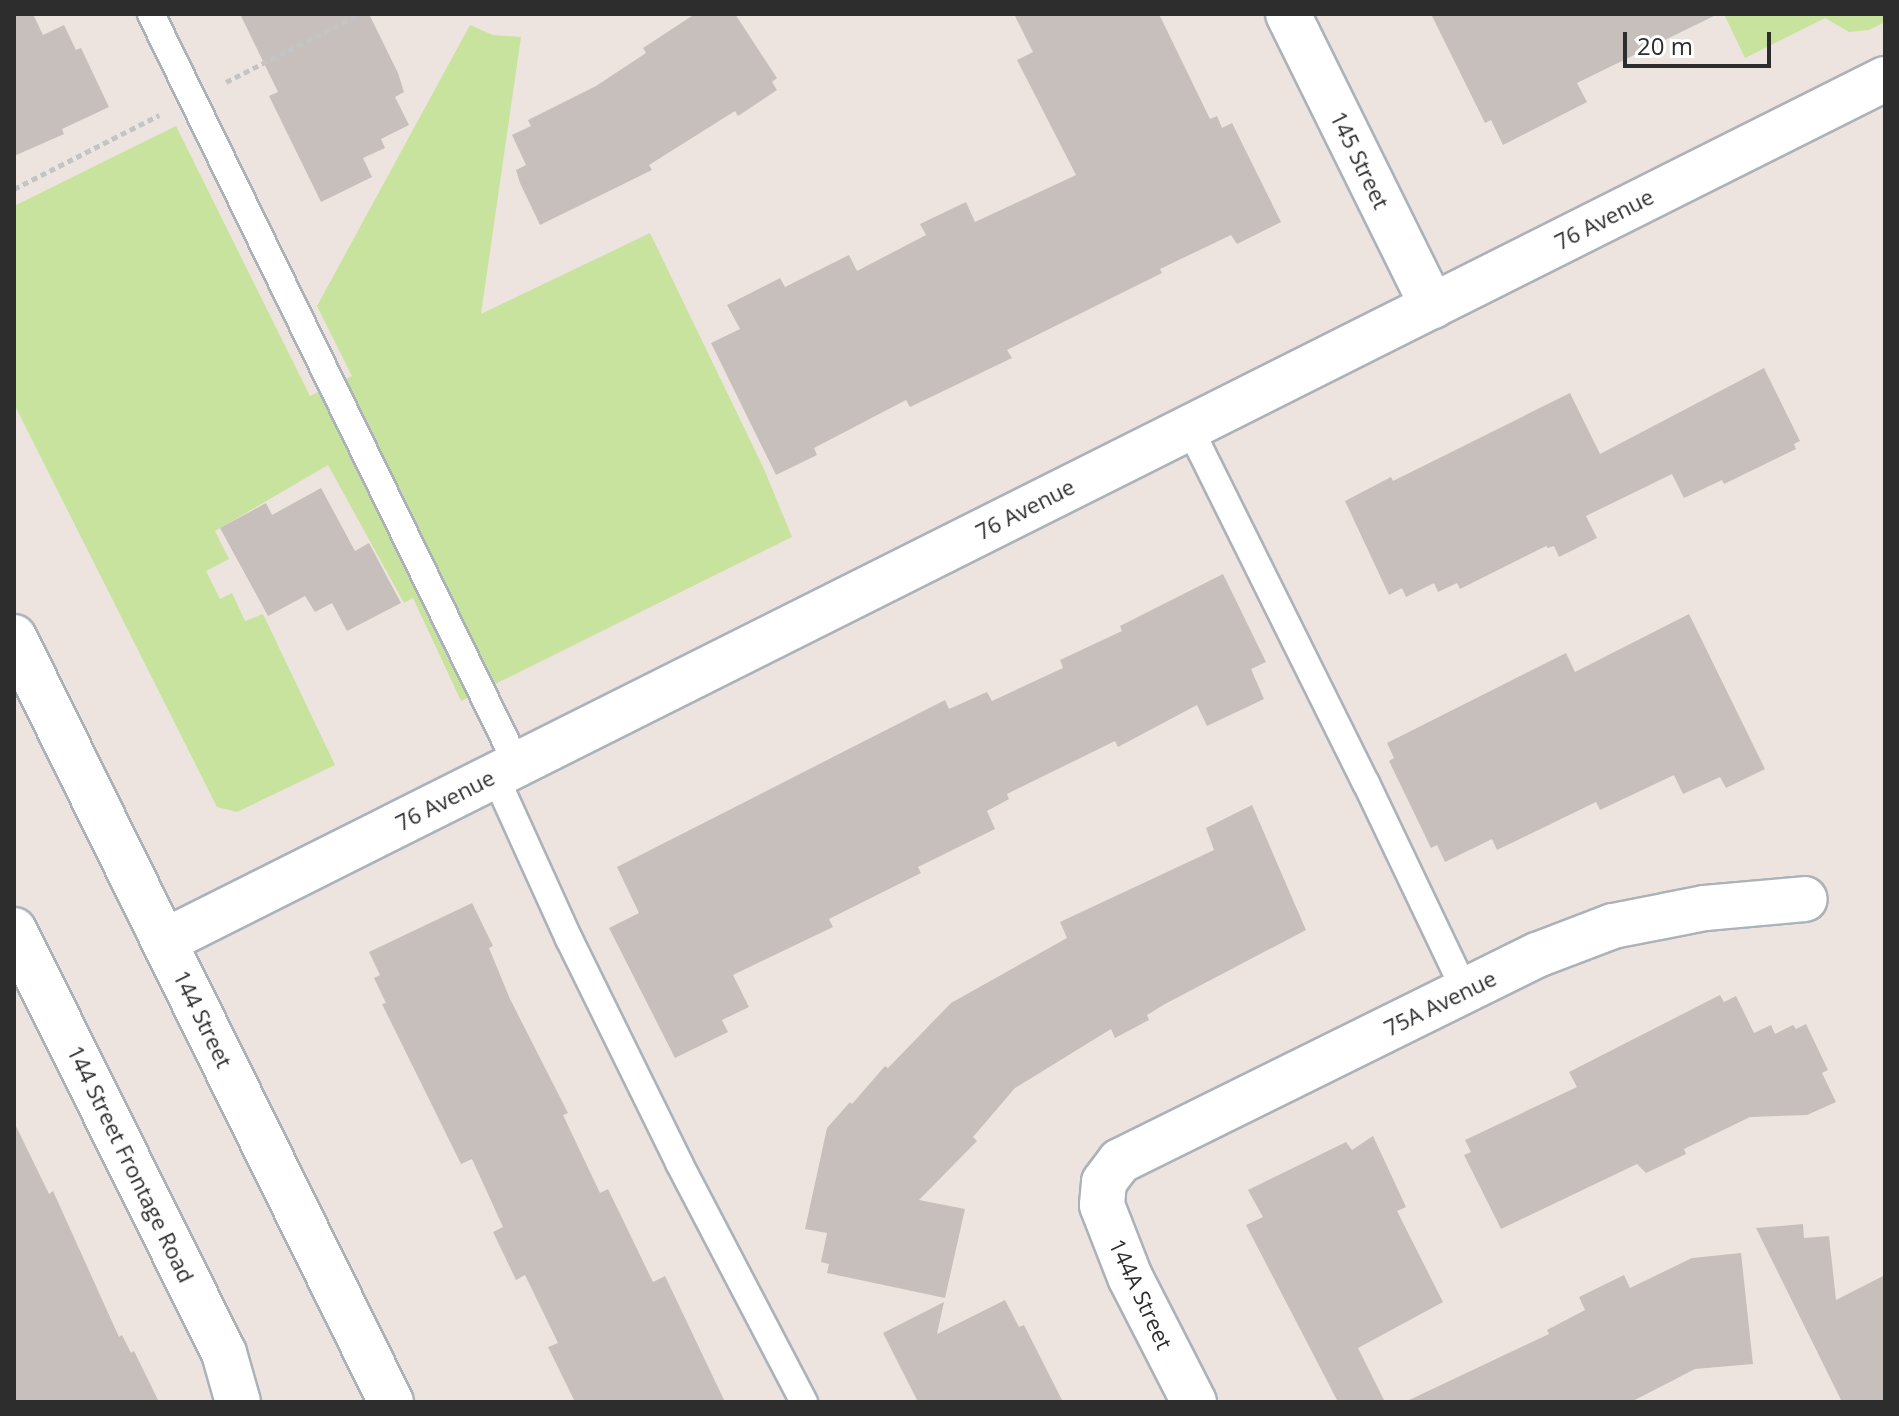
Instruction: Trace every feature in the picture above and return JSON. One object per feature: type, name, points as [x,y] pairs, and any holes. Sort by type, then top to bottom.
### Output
[{"type":"street","name":"145 Street","points":[[1288,14],[1432,306]]},
{"type":"street","name":"76 Avenue","points":[[165,941],[1885,79]]},
{"type":"street","name":"144 Street","points":[[14,637],[391,1402]]},
{"type":"street","name":"75A Avenue","points":[[1104,1182],[1120,1161],[1537,955],[1613,926],[1705,908],[1805,899]]},
{"type":"street","name":"144 Street Frontage Road","points":[[14,930],[224,1353],[238,1402]]},
{"type":"street","name":"144A Street","points":[[1104,1182],[1102,1205],[1130,1277],[1194,1402]]},
{"type":"lane","points":[[151,14],[506,770],[569,939],[672,1149],[804,1402]]},
{"type":"lane","points":[[1189,427],[1366,783],[1465,991]]},
{"type":"green space","points":[[1724,14],[1885,14],[1885,22],[1869,30],[1849,32],[1825,18],[1745,58]]},
{"type":"green space","points":[[470,25],[493,35],[521,37],[481,314],[650,233],[764,469],[792,537],[461,701],[413,598],[404,603],[328,465],[215,531],[229,559],[206,571],[220,599],[232,593],[245,621],[263,614],[335,765],[237,812],[217,807],[14,404],[14,206],[176,126],[310,396],[352,376],[317,306]]},
{"type":"building","points":[[14,14],[33,14],[43,35],[64,25],[76,50],[81,48],[109,107],[62,129],[64,134],[14,156]]},
{"type":"building","points":[[240,14],[369,14],[398,73],[404,92],[395,97],[409,125],[381,139],[385,148],[363,158],[372,177],[321,202],[269,96],[278,92]]},
{"type":"building","points":[[695,14],[735,14],[777,78],[772,82],[777,90],[738,116],[735,111],[649,165],[652,170],[540,225],[520,183],[516,170],[526,165],[512,135],[531,126],[528,120],[596,86],[646,53],[643,48]]},
{"type":"building","points":[[1014,14],[1159,14],[1210,119],[1217,116],[1222,128],[1232,123],[1281,222],[1237,244],[1231,235],[1160,269],[1162,273],[1007,350],[1012,358],[910,407],[906,400],[814,448],[817,455],[776,475],[711,343],[740,329],[727,305],[780,278],[785,287],[849,255],[857,271],[926,235],[920,224],[966,202],[975,222],[1076,175],[1017,60],[1033,52]]},
{"type":"building","points":[[1431,14],[1718,14],[1577,83],[1587,102],[1503,145],[1491,120],[1485,123]]},
{"type":"building","points":[[1764,368],[1800,441],[1794,444],[1796,449],[1724,484],[1722,480],[1684,498],[1672,474],[1586,516],[1597,538],[1559,557],[1554,546],[1546,546],[1460,589],[1457,583],[1438,592],[1434,583],[1406,597],[1402,588],[1389,595],[1345,501],[1391,477],[1393,481],[1570,393],[1600,454]]},
{"type":"building","points":[[321,488],[355,551],[369,543],[401,603],[347,631],[332,603],[315,612],[305,596],[268,616],[220,528],[266,503],[272,515]]},
{"type":"building","points":[[1223,574],[1266,662],[1251,669],[1264,699],[1207,726],[1197,705],[1118,747],[1115,741],[1007,794],[1009,799],[987,811],[995,829],[918,867],[921,873],[829,919],[833,927],[733,975],[749,1007],[722,1020],[728,1032],[675,1058],[609,928],[639,913],[617,867],[945,700],[949,709],[987,692],[992,701],[1063,668],[1060,660],[1122,631],[1120,626]]},
{"type":"building","points":[[1689,614],[1765,769],[1726,788],[1720,777],[1683,794],[1674,775],[1600,810],[1596,802],[1497,850],[1492,839],[1445,862],[1437,845],[1431,848],[1389,761],[1394,758],[1387,743],[1566,653],[1575,672]]},
{"type":"building","points":[[1252,805],[1306,930],[1165,1004],[1147,1015],[1149,1020],[1115,1038],[1111,1029],[1015,1088],[973,1137],[977,1141],[919,1200],[965,1209],[945,1298],[827,1273],[829,1264],[821,1262],[827,1233],[805,1229],[827,1128],[850,1102],[852,1104],[885,1066],[888,1068],[951,1003],[1067,938],[1060,922],[1214,850],[1206,828]]},
{"type":"building","points":[[472,903],[493,946],[489,948],[510,999],[568,1113],[563,1115],[600,1193],[608,1189],[653,1282],[665,1276],[725,1402],[575,1402],[548,1347],[558,1343],[525,1275],[516,1280],[493,1232],[503,1227],[472,1159],[461,1164],[382,1004],[386,1003],[374,978],[380,975],[369,952]]},
{"type":"building","points":[[1720,995],[1724,1002],[1736,996],[1754,1033],[1771,1025],[1775,1034],[1793,1025],[1796,1029],[1806,1024],[1828,1070],[1822,1073],[1836,1102],[1807,1115],[1750,1117],[1684,1149],[1686,1154],[1646,1173],[1637,1164],[1501,1229],[1464,1155],[1471,1152],[1465,1140],[1577,1087],[1569,1072]]},
{"type":"building","points":[[14,1122],[49,1194],[53,1191],[119,1337],[122,1335],[131,1353],[134,1351],[159,1402],[14,1402]]},
{"type":"building","points":[[1373,1136],[1406,1207],[1397,1211],[1443,1302],[1358,1348],[1385,1402],[1338,1402],[1246,1225],[1263,1217],[1248,1190],[1346,1142],[1352,1150]]},
{"type":"building","points":[[1803,1224],[1804,1238],[1829,1236],[1836,1300],[1885,1275],[1885,1402],[1842,1402],[1756,1228]]},
{"type":"building","points":[[1741,1253],[1753,1364],[1695,1369],[1631,1402],[1405,1402],[1549,1334],[1547,1330],[1585,1310],[1579,1297],[1624,1275],[1630,1288],[1692,1258]]},
{"type":"building","points":[[1005,1300],[1019,1327],[1024,1325],[1063,1402],[918,1402],[883,1333],[944,1302],[937,1334]]}]
